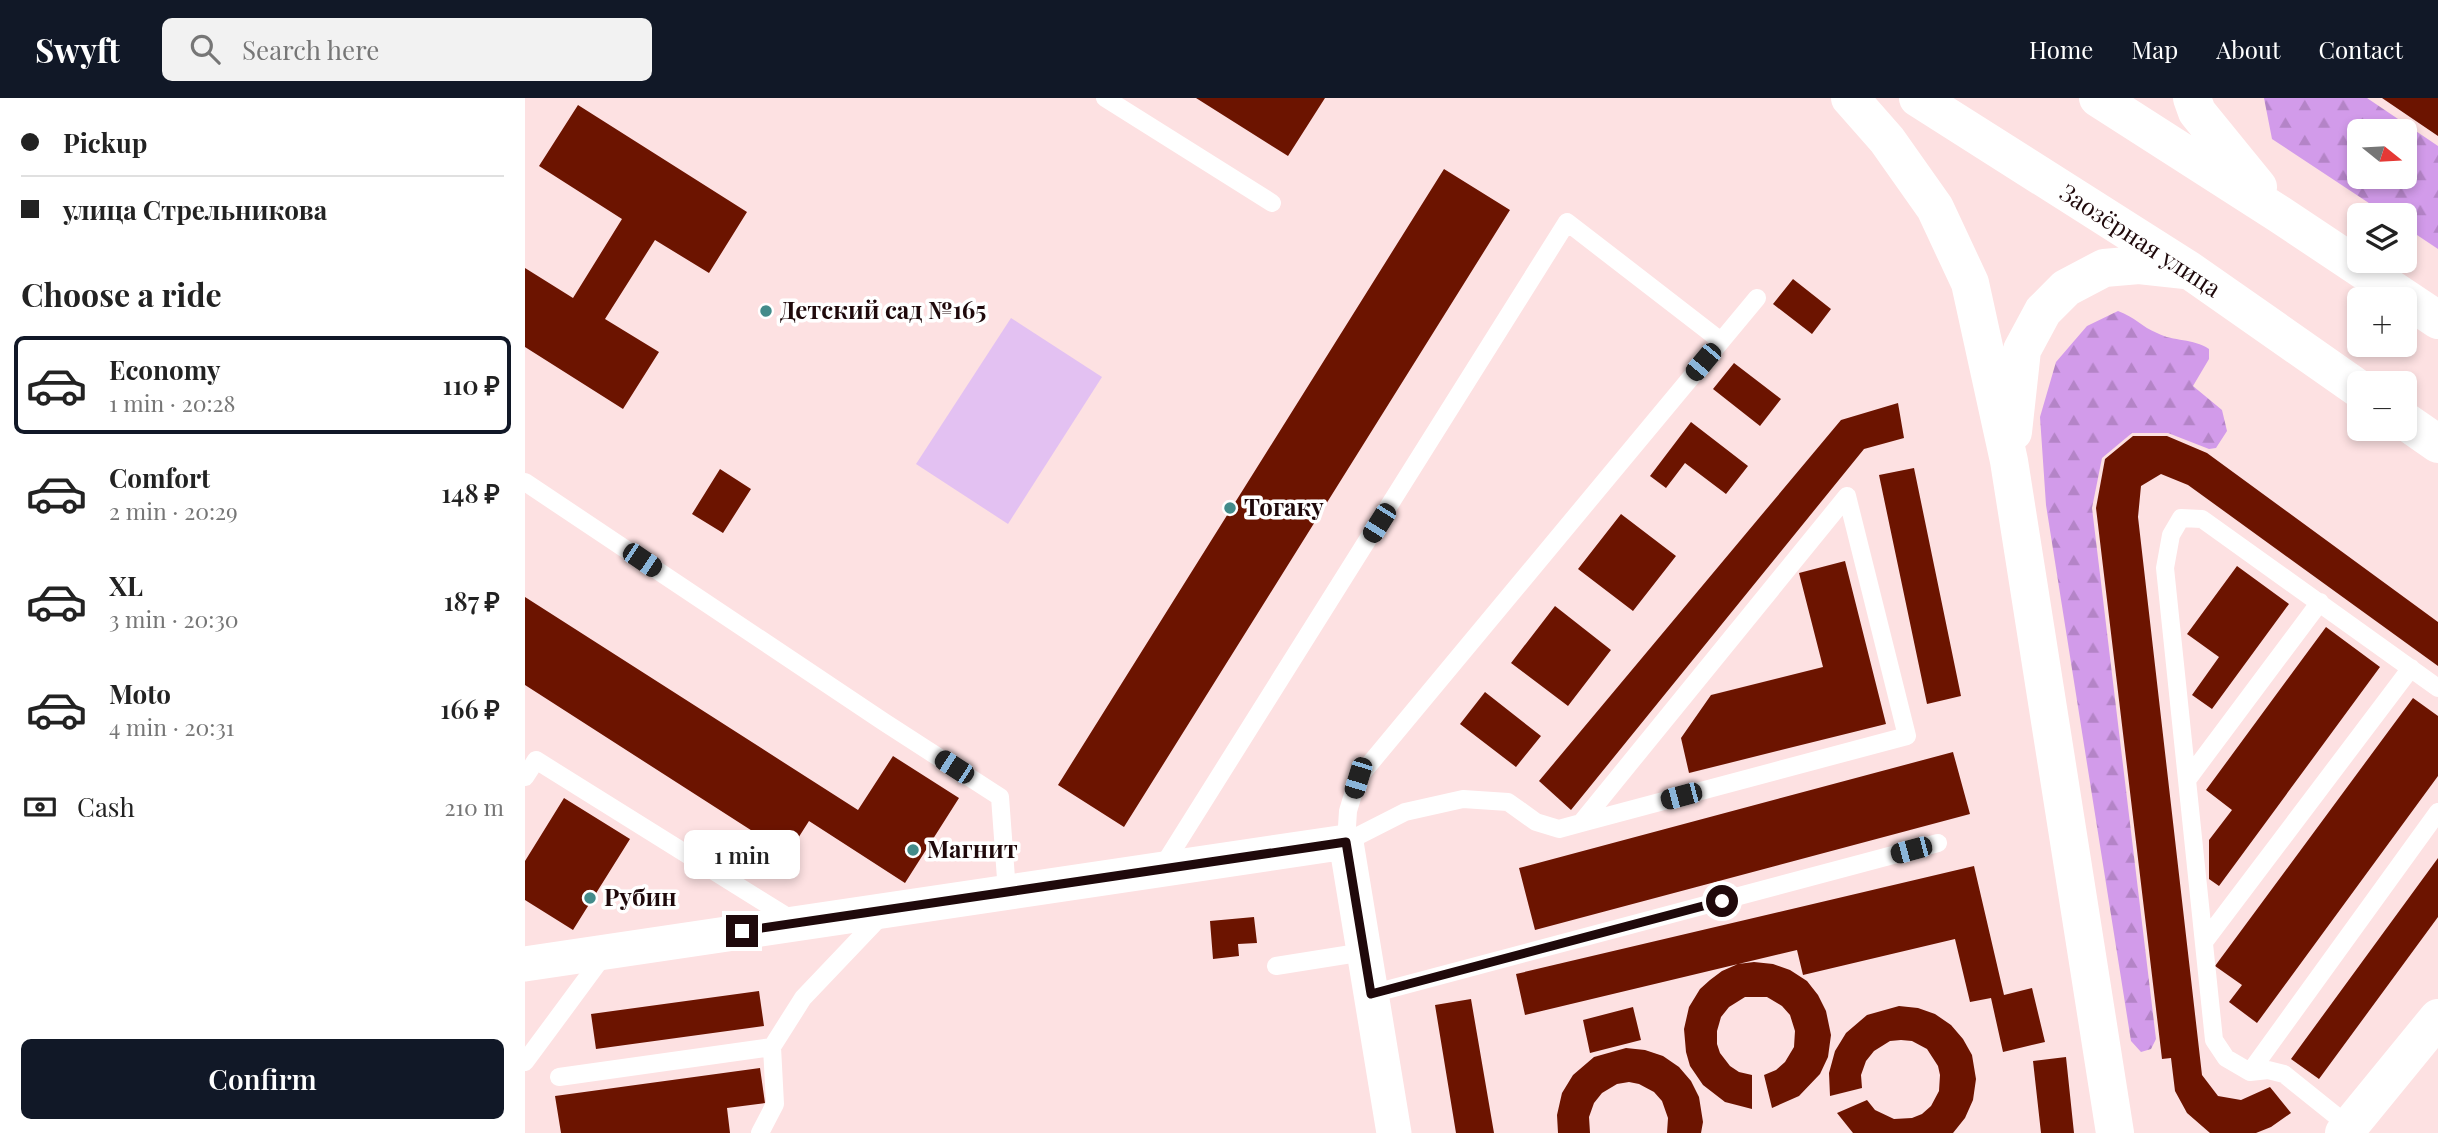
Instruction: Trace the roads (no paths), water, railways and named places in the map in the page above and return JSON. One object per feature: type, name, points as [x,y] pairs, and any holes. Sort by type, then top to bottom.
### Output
[{"type":"main road","points":[[1850,98],[1887,140],[1935,208],[1970,283],[2009,461],[2115,1133]]},
{"type":"main road","name":"Заозёрная улица","points":[[1918,98],[2189,270],[2347,381]]},
{"type":"main road","points":[[2098,98],[2438,320]]},
{"type":"main road","points":[[2192,98],[2197,112],[2279,214]]},
{"type":"main road","points":[[2009,461],[2022,350],[2043,312],[2058,296],[2066,288],[2104,268],[2139,265],[2189,270]]},
{"type":"main road","points":[[2417,429],[2438,444]]},
{"type":"main road","points":[[2347,1130],[2438,1018]]},
{"type":"street","points":[[525,964],[1346,842],[1394,1133]]},
{"type":"lane","points":[[1105,98],[1272,203]]},
{"type":"lane","points":[[1161,869],[1567,222],[1721,341]]},
{"type":"lane","points":[[1346,842],[1348,811],[1358,778],[1757,298]]},
{"type":"lane","points":[[525,481],[1000,797],[1007,892]]},
{"type":"lane","points":[[1346,842],[1405,812],[1463,800],[1508,802],[1536,822],[1559,829],[1907,736],[1847,496],[1581,823]]},
{"type":"lane","points":[[2347,1130],[2284,1074],[2268,1070],[2251,1072],[2226,1058],[2214,1040],[2165,568],[2171,535],[2181,518],[2201,519],[2438,688]]},
{"type":"lane","points":[[2187,780],[2319,603]]},
{"type":"lane","points":[[2204,942],[2411,668]]},
{"type":"lane","points":[[525,777],[536,760],[796,923]]},
{"type":"lane","points":[[2251,1072],[2438,812]]},
{"type":"lane","points":[[1371,994],[1938,843]]},
{"type":"lane","points":[[760,1133],[775,1104],[772,1047],[803,998],[887,910]]},
{"type":"lane","points":[[525,1062],[606,952]]},
{"type":"lane","points":[[1276,966],[1364,952]]},
{"type":"lane","points":[[559,1076],[772,1047]]},
{"type":"place","name":"Детский сад №165","points":[[766,311]]},
{"type":"place","name":"Тогаку","points":[[1230,508]]},
{"type":"place","name":"Магнит","points":[[913,850]]},
{"type":"place","name":"Рубин","points":[[590,898]]}]
